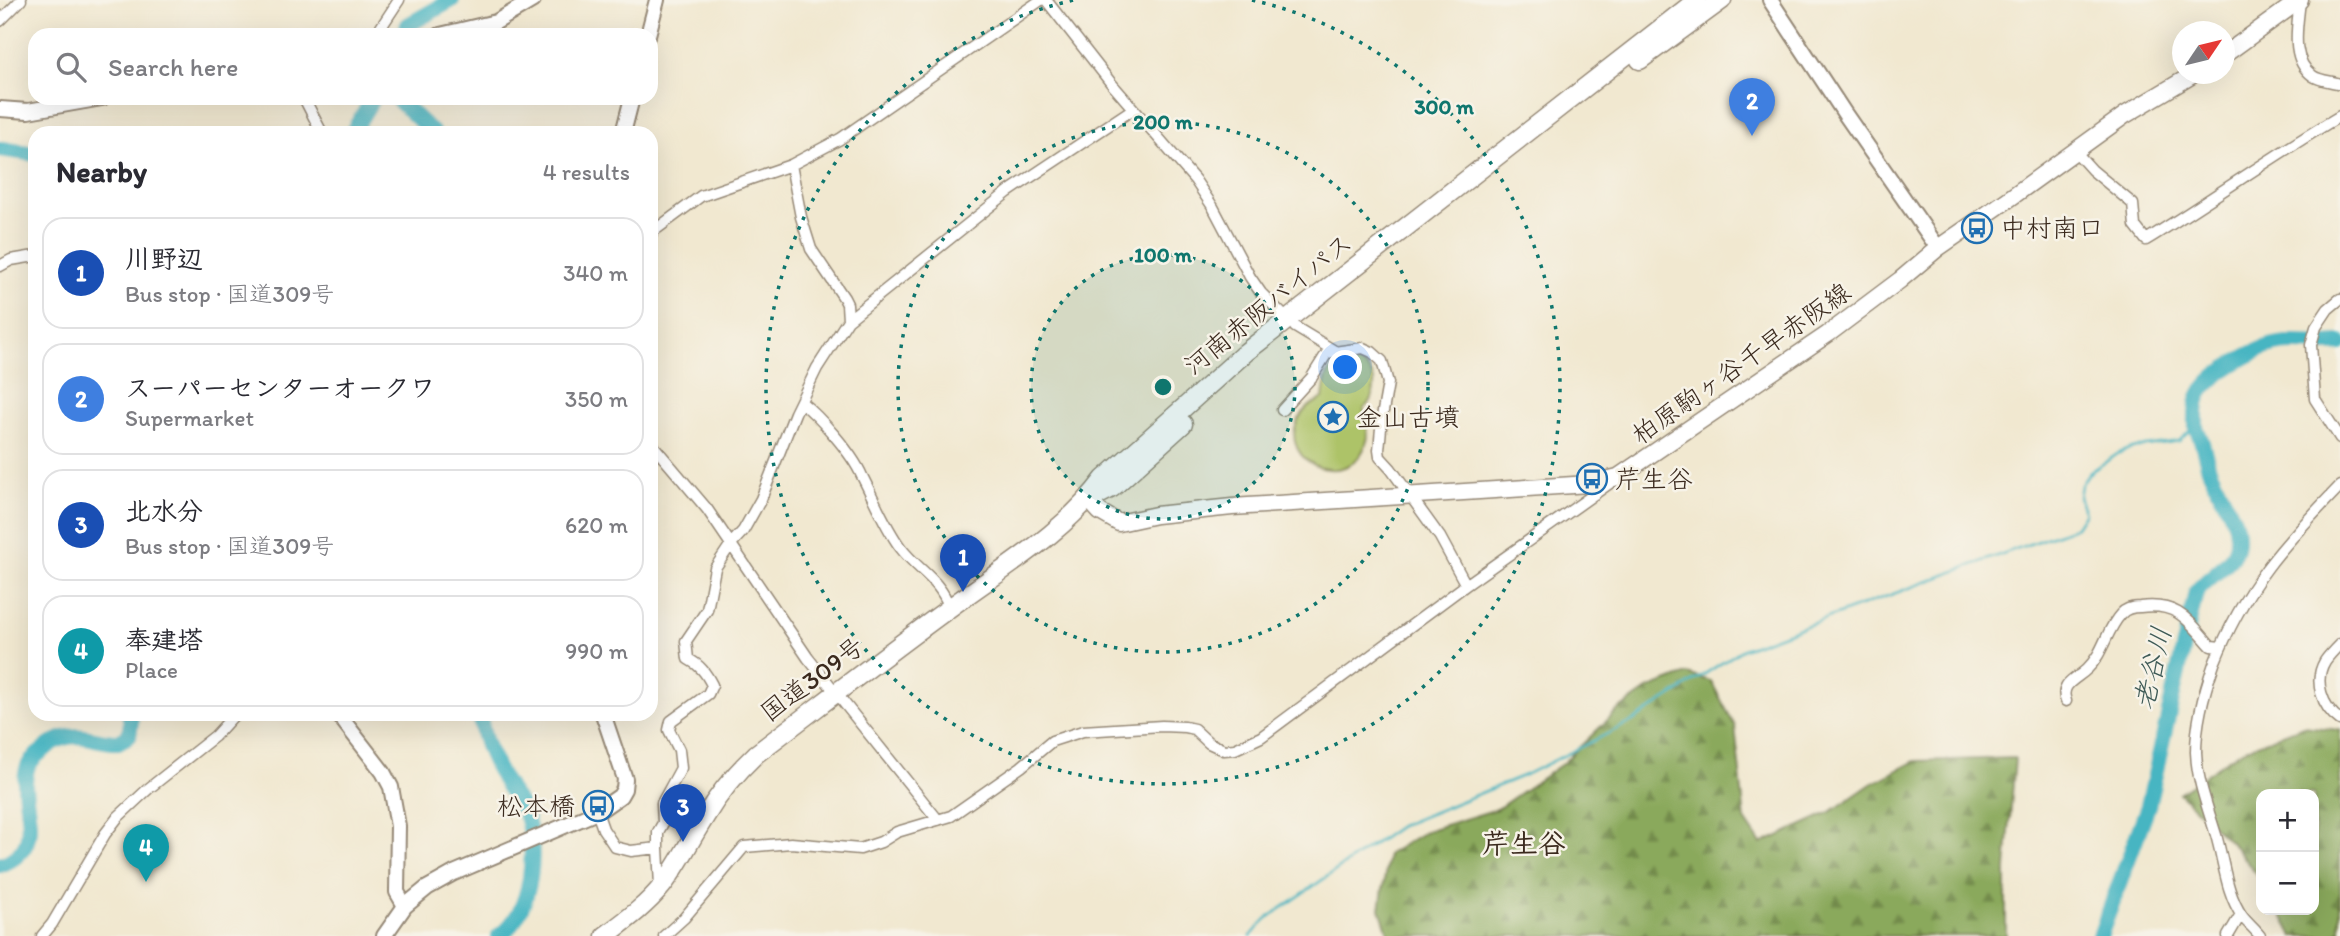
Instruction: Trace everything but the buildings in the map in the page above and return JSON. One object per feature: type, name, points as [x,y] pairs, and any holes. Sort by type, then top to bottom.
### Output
[{"type":"highway","name":"河南赤阪バイパス","points":[[1088,500],[1112,488],[1249,365],[1291,323],[1697,0]]},
{"type":"highway","name":"河南赤阪バイパス","points":[[1291,323],[1722,0]]},
{"type":"highway","name":"国道309号","points":[[605,936],[632,916],[660,888],[705,815],[736,773],[756,754],[1036,546],[1088,500]]},
{"type":"main road","points":[[2235,47],[2300,0]]},
{"type":"main road","name":"柏原駒ヶ谷千早赤阪線","points":[[1088,500],[1100,512],[1119,523],[1156,515],[1232,507],[1589,484],[1618,477],[1828,334],[1900,281],[1938,247],[2125,115],[2177,84]]},
{"type":"street","points":[[0,22],[21,0]]},
{"type":"street","points":[[381,28],[399,0]]},
{"type":"street","points":[[471,28],[496,22],[533,0]]},
{"type":"street","points":[[650,28],[657,0]]},
{"type":"street","points":[[658,228],[701,196],[791,164],[840,139],[1044,0],[1195,180],[1261,293],[1291,323],[1333,350]]},
{"type":"street","points":[[1770,0],[1938,247]]},
{"type":"street","points":[[2300,0],[2296,45],[2305,68],[2314,77],[2340,84]]},
{"type":"street","points":[[0,109],[28,111],[62,105]]},
{"type":"street","points":[[308,105],[318,126]]},
{"type":"street","points":[[625,126],[630,105]]},
{"type":"street","points":[[660,888],[658,832],[663,823],[662,803],[681,768],[679,750],[669,730],[671,722],[708,694],[712,685],[702,669],[688,659],[686,641],[707,610],[715,568],[743,531],[761,499],[817,368],[848,320],[1008,191],[1133,109]]},
{"type":"street","points":[[2075,151],[2092,170],[2133,204],[2135,226],[2146,240],[2179,221],[2300,139],[2340,116]]},
{"type":"street","points":[[791,164],[811,249],[844,298],[848,320]]},
{"type":"street","points":[[0,266],[11,260],[28,257]]},
{"type":"street","points":[[2340,299],[2328,309],[2316,327],[2311,345],[2315,399],[2340,438]]},
{"type":"street","points":[[1282,410],[1312,377],[1325,354],[1333,350],[1363,348],[1382,361],[1388,383],[1379,455],[1440,537],[1466,585]]},
{"type":"street","points":[[801,402],[813,411],[861,472],[901,549],[943,590],[950,608]]},
{"type":"street","points":[[658,451],[707,509],[793,638],[938,820]]},
{"type":"street","points":[[664,936],[684,918],[744,847],[791,843],[860,849],[881,842],[897,832],[951,816],[1021,767],[1052,741],[1083,731],[1162,726],[1194,729],[1209,743],[1224,750],[1242,746],[1261,737],[1466,585],[1618,477]]},
{"type":"street","points":[[2260,936],[2241,914],[2226,882],[2224,860],[2202,792],[2196,755],[2200,712],[2221,647],[2258,578],[2300,527],[2340,486]]},
{"type":"street","points":[[2066,701],[2066,687],[2088,669],[2101,653],[2121,613],[2129,608],[2151,605],[2174,609],[2183,615],[2211,646],[2221,647]]},
{"type":"street","points":[[2340,644],[2324,662],[2318,685],[2325,704],[2340,720]]},
{"type":"street","points":[[41,936],[52,924],[105,834],[118,817],[148,789],[215,736],[229,721]]},
{"type":"street","points":[[343,721],[383,772],[391,787],[398,826],[397,892],[405,906]]},
{"type":"street","points":[[384,936],[405,906],[427,888],[454,873],[597,812],[620,796],[625,779],[605,721]]},
{"type":"street","points":[[597,812],[603,830],[615,847],[631,851],[658,848]]},
{"type":"street","points":[[2228,936],[2241,914]]},
{"type":"green space","name":"金山古墳","points":[[1344,361],[1363,365],[1373,377],[1373,392],[1364,409],[1368,437],[1358,458],[1344,467],[1329,469],[1314,465],[1302,456],[1295,443],[1295,427],[1305,410],[1323,398],[1330,371]]},
{"type":"green space","points":[[1687,674],[1711,681],[1735,726],[1745,820],[1761,844],[1829,813],[1871,784],[1915,761],[2015,758],[2006,869],[2006,936],[1389,936],[1380,909],[1388,854],[1426,831],[1497,809],[1562,764],[1618,710],[1650,688]]},
{"type":"green space","points":[[2303,726],[2340,730],[2340,936],[2293,936],[2282,915],[2319,915],[2319,789],[2256,789],[2256,874],[2235,847],[2179,793],[2242,750]]},
{"type":"waterway","points":[[407,28],[452,0]]},
{"type":"waterway","points":[[356,126],[369,105]]},
{"type":"waterway","points":[[403,105],[426,126]]},
{"type":"waterway","points":[[0,149],[28,153]]},
{"type":"waterway","name":"老谷川","points":[[2100,936],[2148,806],[2196,592],[2224,566],[2237,544],[2235,523],[2210,471],[2196,429],[2199,397],[2223,371],[2259,350],[2288,343],[2340,343]]},
{"type":"waterway","points":[[1251,936],[1266,919],[1400,826],[1525,775],[1633,721],[1743,649],[2076,527],[2085,513],[2079,497],[2081,485],[2089,473],[2119,453],[2132,448],[2179,441],[2196,425]]},
{"type":"waterway","points":[[0,865],[15,857],[24,847],[28,835],[25,782],[32,760],[54,742],[71,736],[118,742],[129,736],[131,721]]},
{"type":"waterway","points":[[481,721],[489,750],[501,776],[524,811],[531,843],[532,860],[526,896],[519,912],[499,936]]},
{"type":"place","name":"スーパーセンターオークワ","points":[[1752,136]]},
{"type":"place","name":"中村南口","points":[[1977,228]]},
{"type":"place","name":"金山古墳","points":[[1333,417]]},
{"type":"place","name":"芹生谷","points":[[1592,479]]},
{"type":"place","name":"川野辺","points":[[963,592]]},
{"type":"place","name":"松本橋","points":[[598,806]]},
{"type":"place","name":"北水分","points":[[683,842]]},
{"type":"place","name":"奉建塔","points":[[146,882]]},
{"type":"district","name":"芹生谷","points":[[1524,843]]}]
